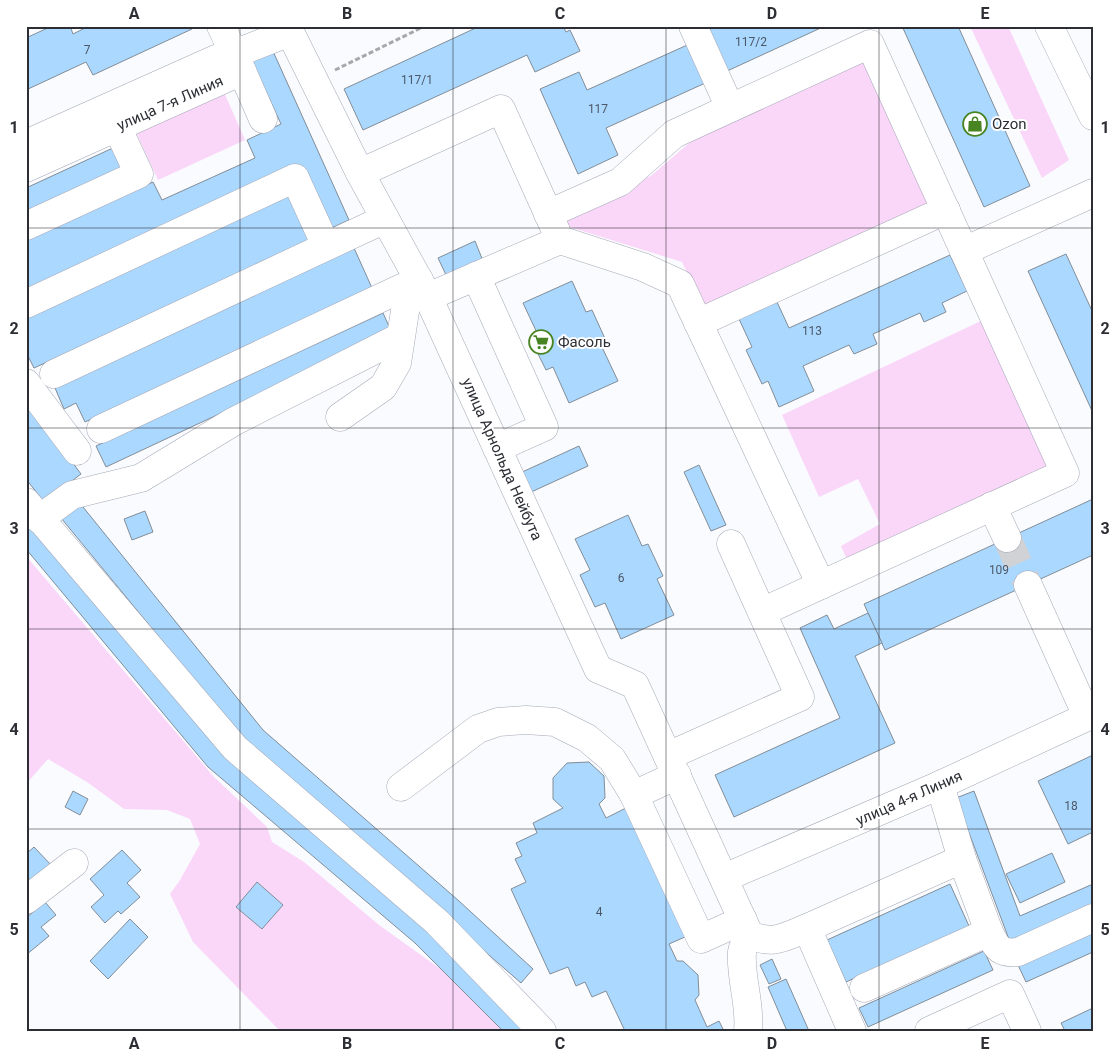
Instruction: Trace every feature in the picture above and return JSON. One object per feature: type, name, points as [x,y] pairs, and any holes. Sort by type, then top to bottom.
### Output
[{"type":"street","points":[[221,26],[264,119]]},
{"type":"street","points":[[693,26],[730,108]]},
{"type":"street","points":[[1050,26],[1093,116]]},
{"type":"street","name":"улица 7-я Линия","points":[[26,168],[117,127],[238,62],[289,29]]},
{"type":"street","name":"улица Арнольда Нейбута","points":[[289,29],[419,287],[497,448],[598,669],[635,685],[746,927]]},
{"type":"street","points":[[548,214],[620,182],[674,134],[870,44],[1065,473],[762,612]]},
{"type":"street","points":[[26,144],[216,59],[238,62]]},
{"type":"street","points":[[360,173],[501,109],[560,240]]},
{"type":"street","points":[[26,226],[139,174],[117,127]]},
{"type":"street","points":[[26,304],[294,178],[326,246]]},
{"type":"street","points":[[964,251],[1093,193]]},
{"type":"street","points":[[698,323],[946,210]]},
{"type":"street","points":[[54,374],[385,219]]},
{"type":"street","points":[[101,429],[419,287],[476,276],[560,240],[643,267],[680,284],[821,585]]},
{"type":"street","points":[[476,276],[544,427],[497,448]]},
{"type":"street","points":[[340,417],[383,387],[397,363],[400,337],[419,287]]},
{"type":"street","points":[[400,337],[233,422],[141,478],[72,495],[33,510],[235,748],[437,922],[542,1031]]},
{"type":"street","points":[[26,383],[77,451]]},
{"type":"street","points":[[992,506],[1007,538]]},
{"type":"street","points":[[634,795],[673,766],[800,698],[731,544]]},
{"type":"street","points":[[1028,585],[1090,715]]},
{"type":"street","name":"улица 4-я Линия","points":[[724,878],[940,785],[1090,715]]},
{"type":"street","points":[[401,787],[478,730],[498,722],[526,720],[555,722],[587,738],[612,759],[634,795],[701,939],[746,927]]},
{"type":"street","points":[[940,785],[962,859],[989,932],[997,948],[1008,953],[1018,952],[1093,918]]},
{"type":"street","points":[[746,927],[761,940],[779,939],[962,859]]},
{"type":"street","points":[[26,900],[74,863]]},
{"type":"street","points":[[746,927],[742,962],[747,1002],[748,1031]]},
{"type":"street","points":[[807,928],[852,1031]]},
{"type":"street","points":[[864,988],[989,932]]},
{"type":"street","points":[[930,1031],[1010,994],[1027,1031]]},
{"type":"path","points":[[314,80],[425,26]]},
{"type":"shaded area","points":[[970,26],[1008,26],[1069,160],[1042,178]]},
{"type":"shaded area","points":[[868,53],[935,206],[704,308],[682,262],[560,224],[652,175],[702,132]]},
{"type":"shaded area","points":[[223,90],[245,140],[158,180],[135,130]]},
{"type":"shaded area","points":[[985,319],[1053,469],[849,564],[841,546],[880,524],[858,479],[819,497],[782,415]]},
{"type":"shaded area","points":[[26,556],[214,777],[267,827],[272,842],[304,862],[379,925],[470,990],[511,1031],[280,1031],[193,942],[170,894],[200,844],[190,819],[167,810],[124,809],[87,782],[48,759],[26,784]]},
{"type":"building","points":[[52,26],[70,26],[73,34],[89,26],[190,26],[192,29],[93,75],[86,62],[26,90],[26,38]]},
{"type":"building","points":[[480,26],[563,26],[566,32],[570,30],[580,51],[535,72],[527,55],[363,130],[344,89]]},
{"type":"building","points":[[717,26],[825,26],[725,72],[706,31]]},
{"type":"building","points":[[902,26],[958,26],[1030,186],[984,207]]},
{"type":"building","points":[[694,42],[712,80],[606,128],[618,155],[578,174],[540,89],[579,72],[587,90]]},
{"type":"building","points":[[272,49],[349,220],[329,229],[299,165],[26,289],[26,240],[153,182],[162,200],[255,158],[247,140],[281,124],[251,59]]},
{"type":"building","points":[[115,147],[124,167],[26,212],[26,188]]},
{"type":"building","points":[[292,194],[313,238],[34,368],[26,352],[26,319]]},
{"type":"building","points":[[475,241],[483,261],[447,277],[438,258]]},
{"type":"building","points":[[354,248],[372,288],[85,422],[76,403],[64,409],[55,388]]},
{"type":"building","points":[[1066,254],[1093,313],[1093,413],[1028,271]]},
{"type":"building","points":[[950,255],[967,291],[942,303],[946,312],[924,322],[920,313],[873,334],[877,344],[854,354],[849,345],[803,366],[814,391],[779,407],[768,381],[762,384],[746,350],[752,347],[739,319],[777,302],[789,328]]},
{"type":"building","points":[[572,281],[586,312],[592,310],[607,343],[601,345],[618,381],[569,403],[553,367],[546,370],[538,354],[531,338],[538,335],[523,303]]},
{"type":"building","points":[[383,313],[392,333],[106,467],[96,446]]},
{"type":"building","points":[[26,400],[81,474],[44,502],[26,479]]},
{"type":"building","points":[[579,446],[588,466],[529,493],[520,473]]},
{"type":"building","points":[[699,465],[726,525],[711,531],[684,472]]},
{"type":"building","points":[[1093,499],[1093,555],[885,650],[864,604]]},
{"type":"building","points":[[79,502],[263,730],[459,901],[533,969],[521,983],[248,745],[61,518]]},
{"type":"building","points":[[145,511],[153,532],[132,540],[124,519]]},
{"type":"building","points":[[628,515],[642,546],[648,544],[663,576],[657,579],[674,615],[621,639],[605,603],[595,607],[580,575],[590,570],[575,539]]},
{"type":"building","points":[[26,517],[532,1031],[503,1031],[415,943],[208,767],[26,549]]},
{"type":"building","points":[[868,613],[882,643],[855,656],[895,743],[734,817],[715,775],[840,718],[800,628],[827,615],[834,629]]},
{"type":"building","points":[[1093,755],[1093,832],[1068,844],[1038,781]]},
{"type":"building","points":[[589,762],[604,776],[605,798],[599,804],[606,818],[628,807],[687,936],[669,944],[677,961],[683,961],[698,975],[699,995],[695,1000],[707,1027],[719,1021],[724,1031],[625,1031],[606,991],[592,997],[585,982],[576,986],[568,967],[550,974],[511,889],[526,882],[515,859],[522,856],[516,843],[537,833],[533,823],[563,808],[553,799],[553,778],[567,763]]},
{"type":"building","points":[[73,791],[88,799],[80,815],[65,807]]},
{"type":"building","points":[[974,791],[1020,916],[1093,884],[1093,905],[1010,942],[956,798]]},
{"type":"building","points":[[34,847],[52,866],[33,884],[26,876],[26,854]]},
{"type":"building","points":[[122,850],[141,870],[127,883],[140,897],[121,914],[118,911],[105,923],[91,907],[104,895],[90,879]]},
{"type":"building","points":[[1052,853],[1065,882],[1020,903],[1006,874]]},
{"type":"building","points":[[257,882],[283,905],[262,929],[236,907]]},
{"type":"building","points":[[950,884],[969,926],[846,982],[827,940]]},
{"type":"building","points":[[45,902],[56,915],[41,927],[49,936],[26,955],[26,918]]},
{"type":"building","points":[[130,919],[148,937],[108,979],[90,961]]},
{"type":"building","points":[[1093,931],[1093,952],[1026,982],[1018,965]]},
{"type":"building","points":[[984,951],[993,970],[868,1027],[859,1008]]},
{"type":"building","points":[[772,959],[781,979],[769,984],[760,965]]},
{"type":"building","points":[[786,979],[809,1031],[787,1031],[768,987]]},
{"type":"building","points":[[1093,1008],[1093,1031],[1065,1031],[1061,1023]]},
{"type":"tunnel","points":[[1007,538],[1028,585]]},
{"type":"place","name":"Ozon","points":[[975,124]]},
{"type":"place","name":"Фасоль","points":[[541,342]]}]
